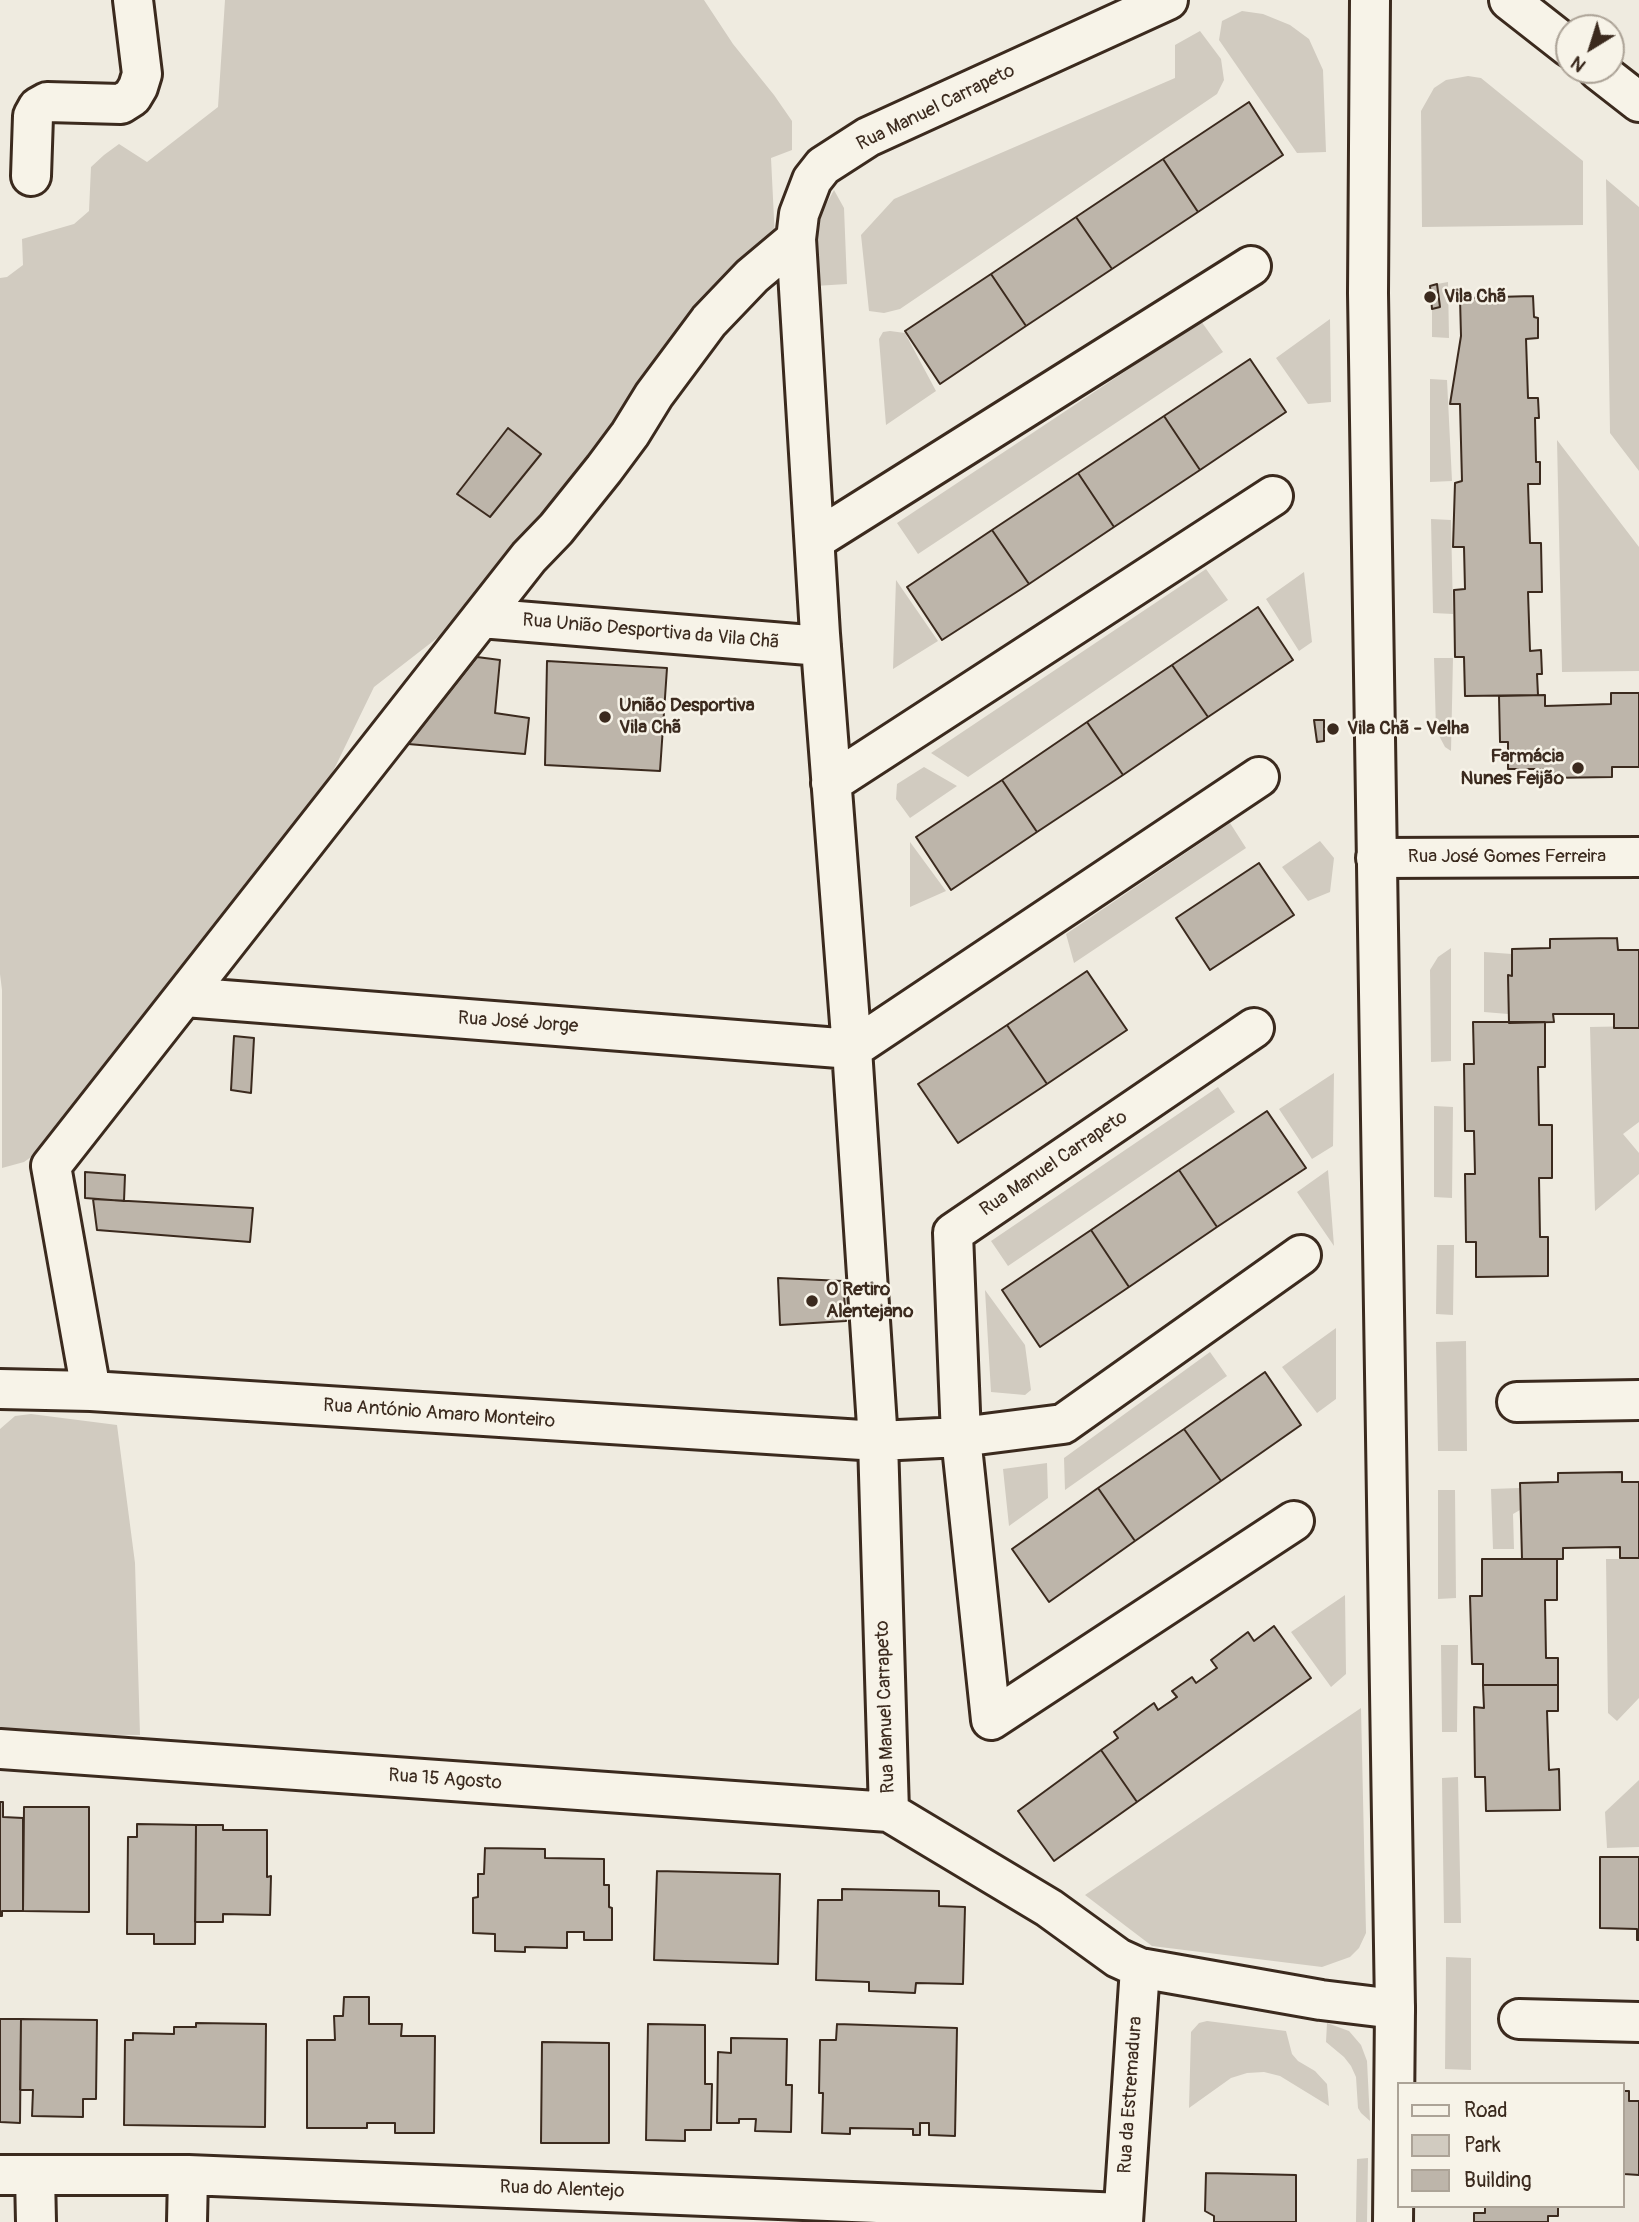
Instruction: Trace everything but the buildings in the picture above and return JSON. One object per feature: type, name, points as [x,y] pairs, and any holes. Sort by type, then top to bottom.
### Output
[{"type":"street","points":[[32,176],[33,116],[38,107],[47,102],[121,104],[132,97],[138,87],[142,74],[133,0]]},
{"type":"street","name":"Rua Manuel Carrapeto","points":[[1168,0],[868,137],[823,166],[812,180],[799,215],[796,239],[821,646],[852,1049],[878,1441],[889,1812],[1049,1908],[1118,1958],[1140,1968],[1321,2000],[1395,2009]]},
{"type":"street","points":[[1370,0],[1368,293],[1395,2009],[1393,2222]]},
{"type":"street","points":[[1509,0],[1555,36]]},
{"type":"street","points":[[1616,84],[1639,102]]},
{"type":"street","points":[[91,1391],[51,1166],[529,557],[556,529],[604,469],[630,434],[654,394],[709,321],[752,276],[796,239]]},
{"type":"street","points":[[815,540],[1251,266]]},
{"type":"street","points":[[831,783],[1273,496]]},
{"type":"street","name":"Rua União Desportiva da Vila Chã","points":[[481,618],[821,646]]},
{"type":"street","points":[[852,1049],[1259,777]]},
{"type":"street","name":"Rua José Gomes Ferreira","points":[[1376,858],[1639,857]]},
{"type":"street","name":"Rua José Jorge","points":[[185,997],[852,1049]]},
{"type":"street","name":"Rua Manuel Carrapeto","points":[[1254,1028],[953,1233],[961,1437],[992,1720],[1294,1521]]},
{"type":"street","points":[[961,1437],[1063,1424],[1301,1255]]},
{"type":"street","name":"Rua António Amaro Monteiro","points":[[0,1390],[91,1391],[878,1441],[961,1437]]},
{"type":"street","points":[[1517,1402],[1639,1400]]},
{"type":"street","name":"Rua 15 Agosto","points":[[0,1749],[889,1812]]},
{"type":"street","name":"Rua da Estremadura","points":[[1123,2217],[1140,1968]]},
{"type":"street","points":[[1519,2019],[1639,2022]]},
{"type":"street","points":[[18,2175],[36,2222]]},
{"type":"street","name":"Rua do Alentejo","points":[[18,2175],[188,2175],[1123,2217]]},
{"type":"street","points":[[187,2222],[188,2175]]},
{"type":"green space","points":[[225,0],[704,0],[733,44],[792,121],[792,150],[771,158],[775,239],[567,500],[454,625],[374,687],[323,792],[51,1143],[24,1162],[2,1168],[0,278],[7,277],[23,265],[22,239],[74,224],[89,211],[91,167],[104,155],[119,144],[147,162],[218,107]]},
{"type":"green space","points":[[1242,11],[1263,14],[1290,25],[1309,39],[1323,70],[1326,152],[1297,153],[1219,40],[1222,21]]},
{"type":"green space","points":[[1200,31],[1221,59],[1224,80],[1217,94],[900,309],[884,313],[869,311],[861,235],[894,199],[1175,78],[1175,45]]},
{"type":"green space","points":[[1468,76],[1481,78],[1583,161],[1583,225],[1422,227],[1421,111],[1434,88],[1446,80]]},
{"type":"green space","points":[[1606,179],[1639,207],[1639,471],[1610,433]]},
{"type":"green space","points":[[834,190],[844,208],[847,284],[815,286],[812,241],[817,221]]},
{"type":"green space","points":[[1448,282],[1449,338],[1432,337],[1432,309],[1440,307],[1437,284]]},
{"type":"green space","points":[[1330,319],[1331,402],[1308,404],[1276,358]]},
{"type":"green space","points":[[1201,321],[1223,352],[918,554],[897,523]]},
{"type":"green space","points":[[883,332],[905,333],[936,391],[886,425],[879,339]]},
{"type":"green space","points":[[1430,379],[1447,380],[1452,481],[1430,482]]},
{"type":"green space","points":[[1557,440],[1639,547],[1639,671],[1562,672]]},
{"type":"green space","points":[[1431,519],[1451,520],[1453,614],[1433,613]]},
{"type":"green space","points":[[1206,569],[1228,600],[968,777],[931,753]]},
{"type":"green space","points":[[1304,572],[1312,642],[1299,651],[1266,599]]},
{"type":"green space","points":[[896,580],[938,641],[893,669]]},
{"type":"green space","points":[[1434,658],[1453,658],[1451,751],[1445,747],[1436,730]]},
{"type":"green space","points":[[924,767],[957,786],[910,818],[896,799],[897,784]]},
{"type":"green space","points":[[1230,823],[1246,848],[1074,963],[1066,934]]},
{"type":"green space","points":[[1320,841],[1334,858],[1330,892],[1308,901],[1282,867]]},
{"type":"green space","points":[[910,842],[946,891],[910,907]]},
{"type":"green space","points":[[1451,948],[1451,1061],[1431,1062],[1430,970],[1438,957]]},
{"type":"green space","points":[[1484,952],[1512,954],[1512,975],[1508,975],[1508,1014],[1484,1012]]},
{"type":"green space","points":[[1639,1026],[1639,1122],[1623,1134],[1639,1153],[1639,1174],[1595,1211],[1590,1027]]},
{"type":"green space","points":[[1334,1073],[1333,1146],[1312,1159],[1279,1109]]},
{"type":"green space","points":[[1218,1087],[1235,1112],[1008,1266],[991,1241]]},
{"type":"green space","points":[[1434,1106],[1453,1107],[1452,1198],[1434,1197]]},
{"type":"green space","points":[[1328,1170],[1334,1246],[1297,1192]]},
{"type":"green space","points":[[1437,1245],[1454,1245],[1453,1315],[1436,1314]]},
{"type":"green space","points":[[985,1290],[1025,1345],[1031,1390],[1025,1395],[991,1392]]},
{"type":"green space","points":[[1336,1328],[1336,1399],[1317,1413],[1282,1367]]},
{"type":"green space","points":[[1466,1341],[1467,1451],[1438,1451],[1436,1342]]},
{"type":"green space","points":[[1210,1352],[1227,1376],[1065,1490],[1064,1458]]},
{"type":"green space","points":[[31,1414],[117,1425],[135,1563],[140,1735],[13,1734],[0,1728],[0,1429],[15,1416]]},
{"type":"green space","points":[[1047,1463],[1048,1498],[1009,1526],[1003,1469]]},
{"type":"green space","points":[[1519,1488],[1520,1510],[1513,1514],[1514,1549],[1493,1549],[1491,1489]]},
{"type":"green space","points":[[1438,1490],[1455,1490],[1456,1598],[1438,1599]]},
{"type":"green space","points":[[1606,1559],[1639,1559],[1639,1698],[1617,1721],[1608,1713]]},
{"type":"green space","points":[[1345,1595],[1346,1674],[1331,1687],[1291,1632]]},
{"type":"green space","points":[[1441,1645],[1458,1645],[1457,1732],[1442,1732]]},
{"type":"green space","points":[[1361,1708],[1366,1933],[1359,1948],[1350,1957],[1322,1967],[1152,1946],[1085,1895]]},
{"type":"green space","points":[[1458,1777],[1461,1923],[1444,1923],[1442,1778]]},
{"type":"green space","points":[[1639,1780],[1639,1847],[1607,1848],[1605,1812]]},
{"type":"green space","points":[[1446,1957],[1471,1958],[1471,2070],[1445,2069]]},
{"type":"green space","points":[[1207,2021],[1286,2031],[1292,2054],[1327,2084],[1329,2106],[1280,2076],[1264,2072],[1231,2078],[1189,2108],[1191,2032],[1199,2023]]},
{"type":"green space","points":[[1327,2023],[1349,2031],[1361,2045],[1367,2061],[1370,2121],[1358,2108],[1356,2077],[1351,2066],[1326,2042]]},
{"type":"green space","points":[[1368,2158],[1367,2222],[1356,2222],[1357,2159]]},
{"type":"place","name":"Vila Chã","points":[[1430,297]]},
{"type":"place","name":"União Desportiva Vila Chã","points":[[605,717]]},
{"type":"place","name":"Vila Chã - Velha","points":[[1333,729]]},
{"type":"place","name":"Farmácia Nunes Feijão","points":[[1578,768]]},
{"type":"place","name":"O Retiro Alentejano","points":[[812,1301]]}]
